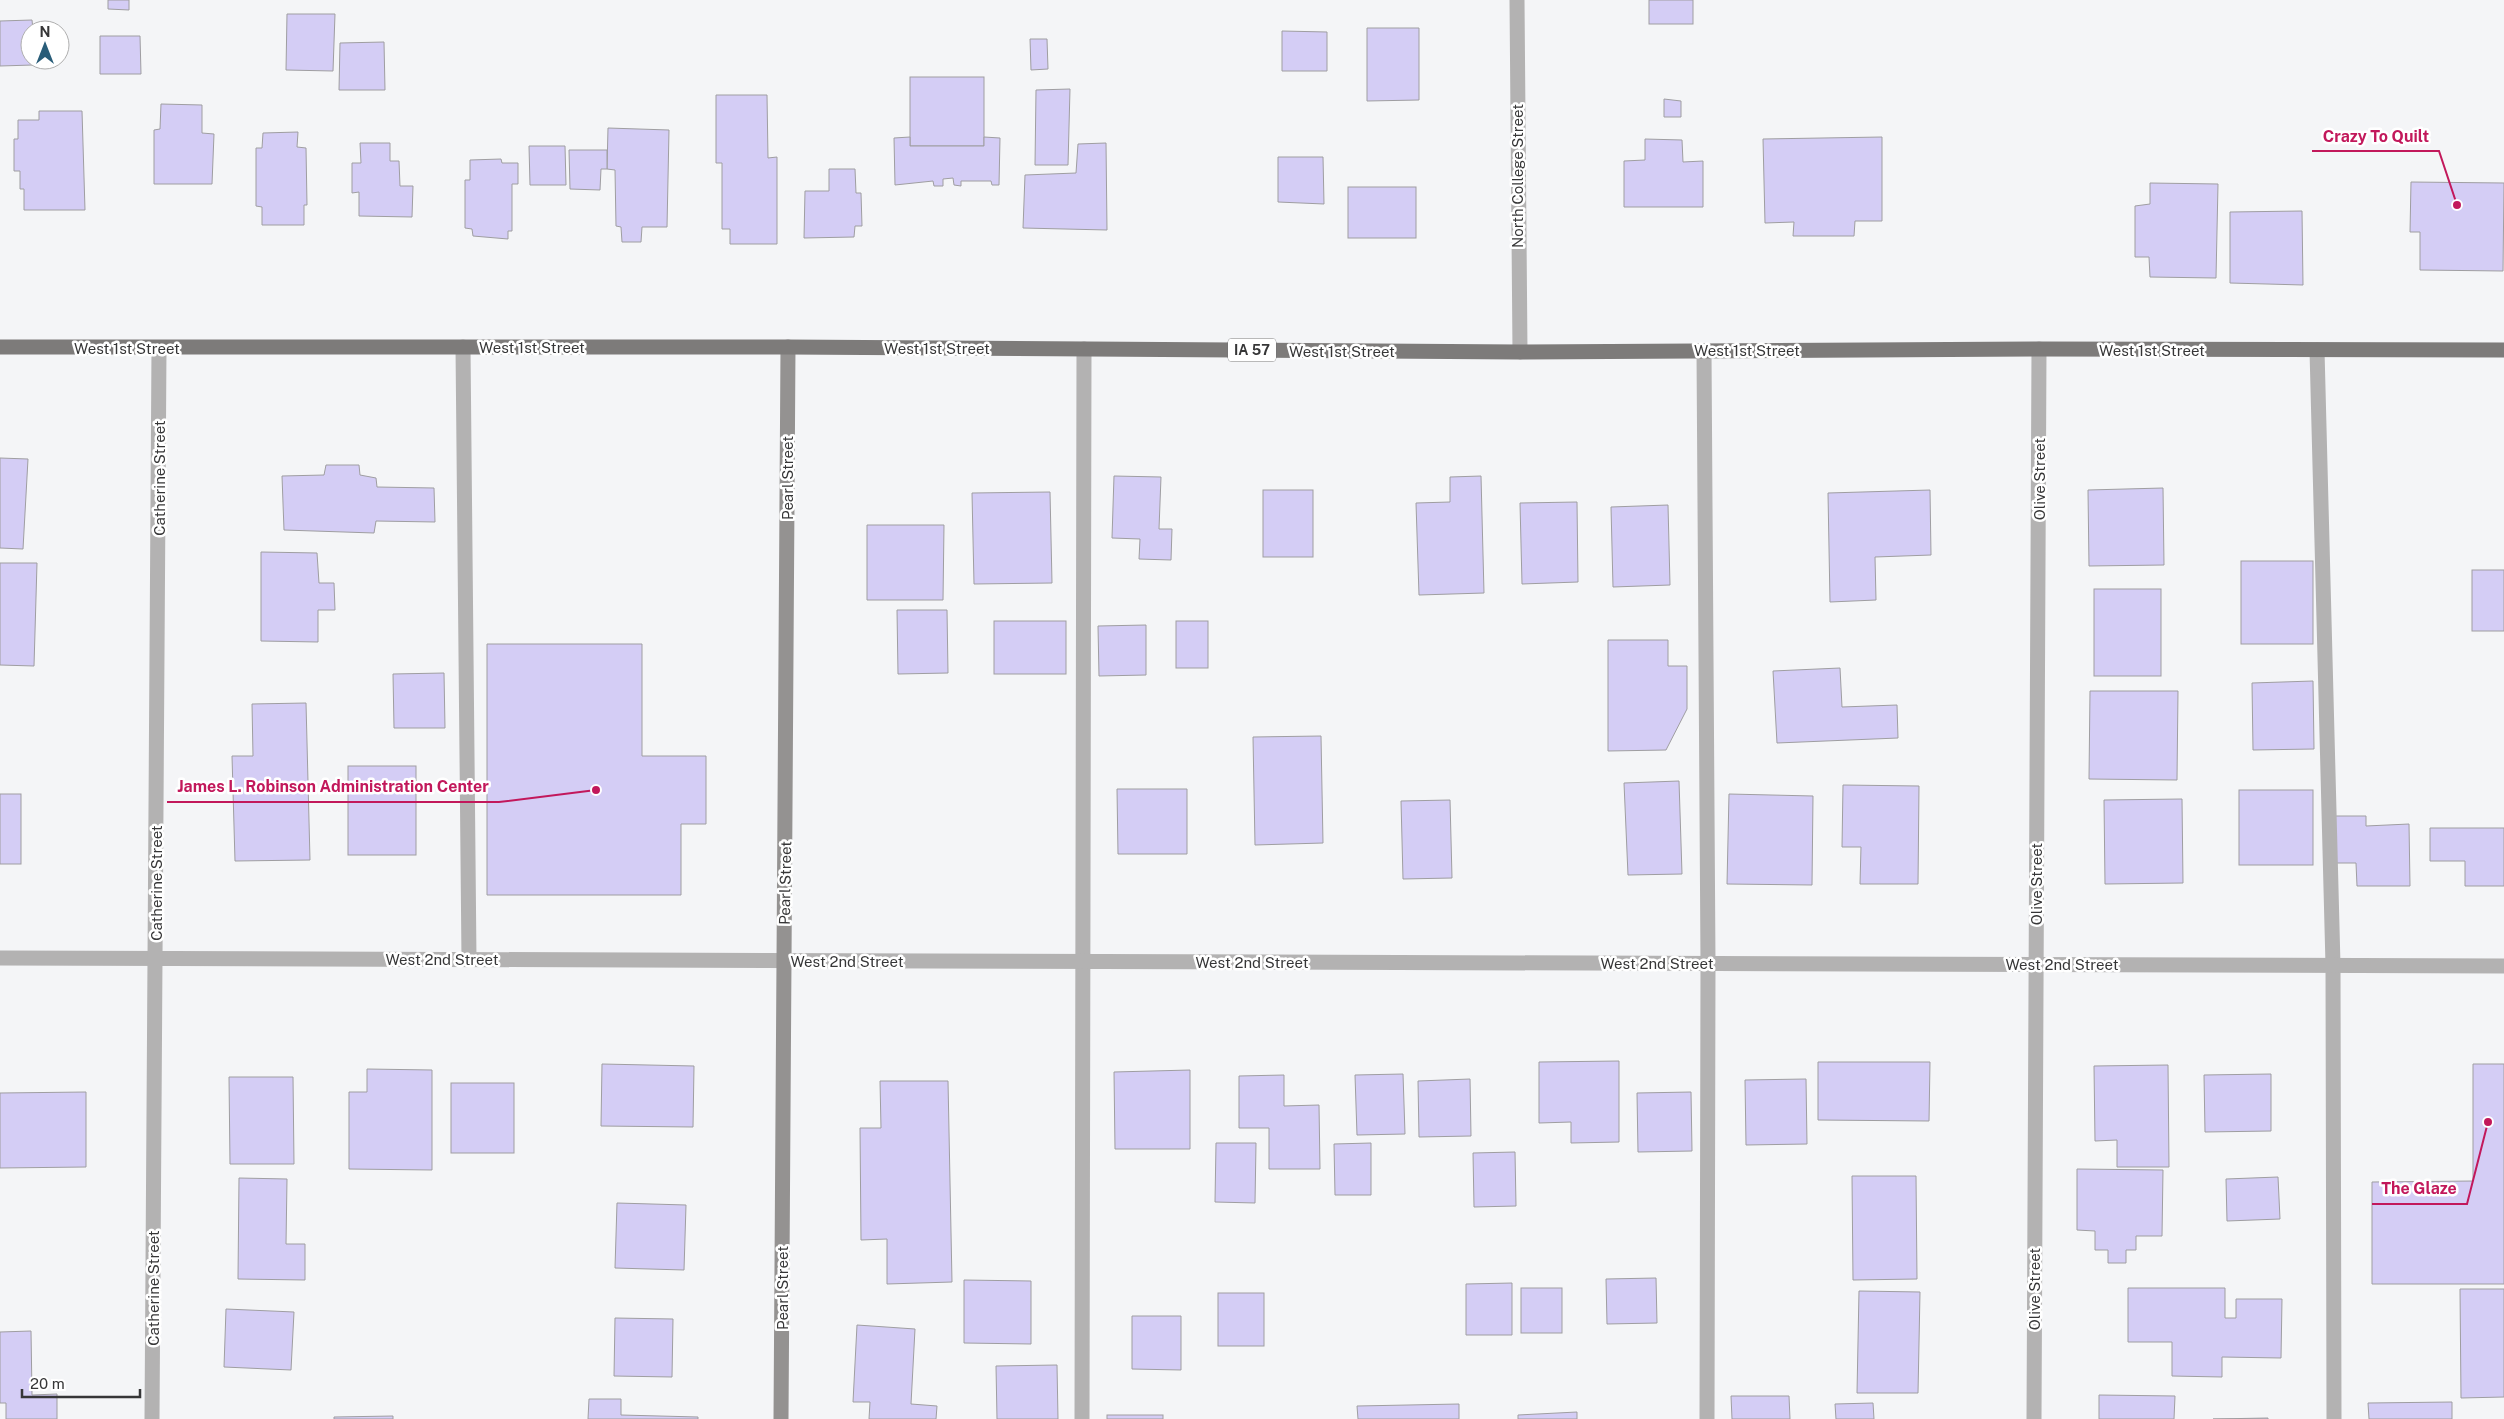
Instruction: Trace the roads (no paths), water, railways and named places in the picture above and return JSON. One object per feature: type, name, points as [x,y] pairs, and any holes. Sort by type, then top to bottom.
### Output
[{"type":"main road","name":"West 1st Street","points":[[0,347],[788,347],[1520,352],[2039,349],[2504,350]]},
{"type":"street","name":"North College Street","points":[[1517,0],[1520,352]]},
{"type":"street","points":[[463,347],[469,959]]},
{"type":"street","name":"Pearl Street","points":[[781,1419],[788,347]]},
{"type":"street","name":"Catherine Street","points":[[152,1419],[159,348]]},
{"type":"street","points":[[1082,1419],[1084,349]]},
{"type":"street","name":"Olive Street","points":[[2034,1419],[2039,349]]},
{"type":"street","points":[[2317,350],[2333,965],[2334,1419]]},
{"type":"street","points":[[1704,351],[1708,963],[1706,1419]]},
{"type":"street","name":"West 2nd Street","points":[[0,958],[2504,966]]},
{"type":"place","name":"Crazy To Quilt","points":[[2457,205]]},
{"type":"place","name":"James L. Robinson Administration Center","points":[[596,790]]},
{"type":"place","name":"The Glaze","points":[[2488,1122]]}]
